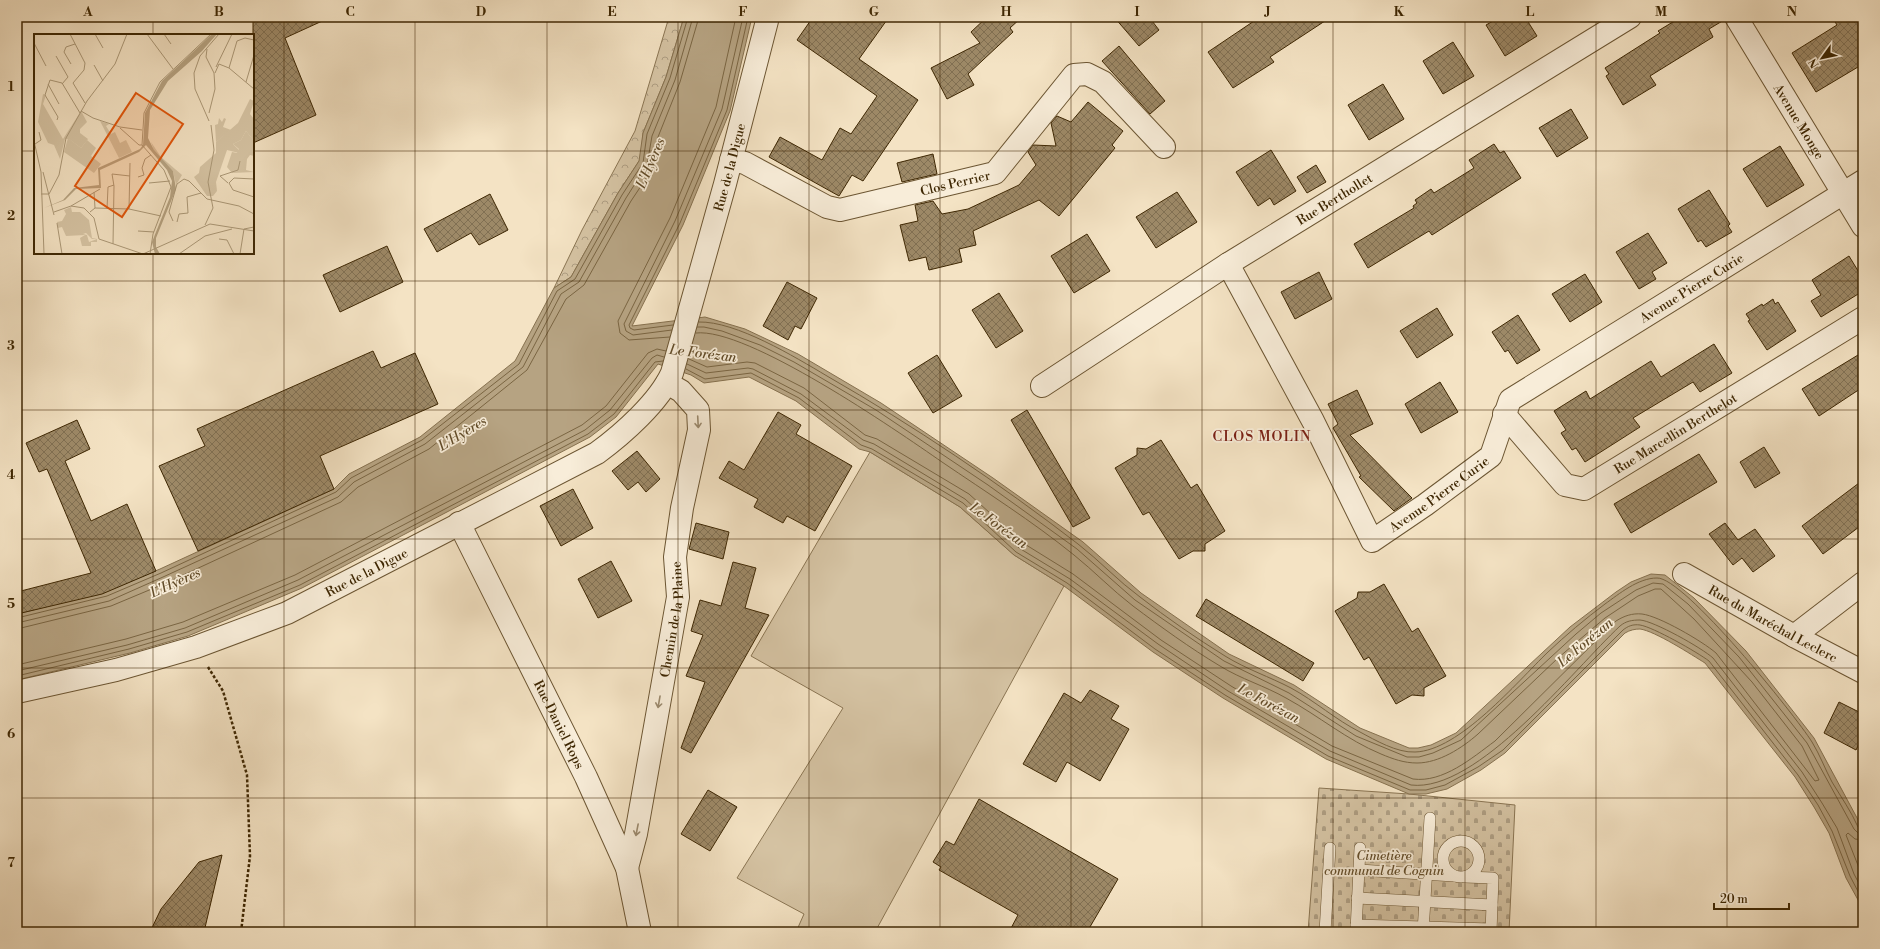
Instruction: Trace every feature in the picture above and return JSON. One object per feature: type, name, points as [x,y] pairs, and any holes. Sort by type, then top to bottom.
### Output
[{"type":"street","name":"Rue de la Digue","points":[[17,692],[116,670],[196,647],[287,613],[597,453],[626,431],[670,378],[689,316],[768,17]]},
{"type":"street","name":"Rue Berthollet","points":[[1042,386],[1228,264],[1630,17]]},
{"type":"street","name":"Avenue Monge","points":[[1736,17],[1863,226]]},
{"type":"street","name":"Clos Perrier","points":[[731,160],[745,163],[827,207],[840,210],[995,173],[1074,75],[1087,74],[1107,86],[1164,147]]},
{"type":"street","name":"Avenue Pierre Curie","points":[[1228,264],[1313,420],[1372,541],[1425,505],[1490,456],[1510,400],[1863,181]]},
{"type":"street","name":"Rue Marcellin Berthelot","points":[[1504,414],[1566,485],[1584,489],[1863,318]]},
{"type":"street","name":"Chemin de la Plaine","points":[[627,868],[636,834],[678,597],[675,557],[682,508],[699,430],[698,410],[670,378]]},
{"type":"street","name":"Rue Daniel Rops","points":[[459,523],[586,777],[627,868],[640,932]]},
{"type":"street","name":"Rue du Maréchal Leclerc","points":[[1684,574],[1794,636],[1863,672]]},
{"type":"street","points":[[1794,636],[1863,583]]},
{"type":"lane","points":[[1423,930],[1430,818]]},
{"type":"lane","points":[[1454,876],[1447,871],[1443,864],[1443,856],[1451,843],[1459,841],[1466,842],[1474,846],[1478,852],[1479,860],[1477,867],[1472,873],[1465,877]]},
{"type":"lane","points":[[1325,932],[1330,848]]},
{"type":"lane","points":[[1359,870],[1494,878],[1491,931],[1356,928],[1360,848]]},
{"type":"lane","points":[[1357,898],[1492,905]]},
{"type":"path","points":[[196,647],[223,691],[247,775],[250,856],[241,932]]},
{"type":"green space","points":[[669,17],[684,17],[666,77],[643,133],[641,158],[618,193],[571,277],[554,288],[582,230],[635,131]]},
{"type":"green space","points":[[870,452],[960,507],[1014,555],[1064,586],[875,932],[796,932],[804,914],[737,878],[843,708],[751,656]]},
{"type":"green space","name":"Cimetière communal de Cognin","points":[[1319,788],[1409,794],[1515,805],[1509,932],[1308,932]]},
{"type":"water","points":[[684,17],[752,17],[730,111],[683,225],[632,326],[705,317],[745,329],[798,354],[881,403],[993,478],[1083,542],[1141,593],[1229,654],[1294,685],[1360,728],[1409,748],[1418,748],[1431,745],[1456,733],[1570,627],[1616,592],[1631,582],[1651,574],[1665,575],[1694,598],[1746,651],[1814,738],[1863,829],[1863,909],[1846,878],[1829,833],[1795,777],[1705,663],[1655,634],[1640,629],[1625,633],[1505,753],[1481,770],[1447,789],[1426,794],[1409,794],[1326,759],[1223,698],[1153,652],[1064,586],[1014,555],[960,507],[870,452],[859,449],[796,401],[749,377],[704,383],[691,375],[658,364],[616,417],[590,437],[302,588],[188,636],[130,653],[17,680],[17,614],[105,592],[160,569],[334,489],[349,474],[420,437],[515,361],[554,288],[571,277],[618,193],[639,161],[643,133],[666,77]]},
{"type":"building","points":[[253,17],[331,17],[285,38],[316,115],[254,143],[254,34]]},
{"type":"building","points":[[813,17],[889,17],[859,59],[918,100],[863,181],[852,175],[839,196],[769,157],[780,137],[822,160],[840,128],[851,134],[877,96],[797,40]]},
{"type":"building","points":[[987,17],[1022,17],[1010,28],[1013,32],[968,74],[974,85],[947,99],[931,68],[980,43],[971,32]]},
{"type":"building","points":[[1114,17],[1149,17],[1159,30],[1139,46]]},
{"type":"building","points":[[1260,17],[1331,17],[1270,57],[1274,62],[1233,88],[1208,52]]},
{"type":"building","points":[[1500,17],[1525,17],[1537,36],[1505,56],[1486,25]]},
{"type":"building","points":[[1681,17],[1724,17],[1724,20],[1709,29],[1713,37],[1650,76],[1656,85],[1623,105],[1606,76],[1609,74],[1605,68],[1660,33],[1658,31]]},
{"type":"building","points":[[1832,17],[1863,17],[1863,64],[1816,92],[1792,53],[1837,25]]},
{"type":"building","points":[[1453,42],[1474,76],[1443,94],[1423,61]]},
{"type":"building","points":[[1119,46],[1165,101],[1150,114],[1102,61]]},
{"type":"building","points":[[1383,84],[1404,119],[1369,140],[1348,105]]},
{"type":"building","points":[[1088,102],[1123,131],[1112,145],[1115,148],[1059,216],[1039,200],[973,231],[976,245],[959,249],[962,262],[929,270],[926,257],[909,261],[900,225],[918,221],[915,205],[933,201],[942,214],[968,209],[1019,185],[1036,165],[1028,152],[1033,145],[1056,146],[1051,123],[1057,116],[1071,122]]},
{"type":"building","points":[[1571,109],[1588,138],[1557,157],[1539,128]]},
{"type":"building","points":[[1494,144],[1500,153],[1504,151],[1521,178],[1432,235],[1429,231],[1368,268],[1354,244],[1414,208],[1413,206],[1417,203],[1415,200],[1431,189],[1434,193],[1474,168],[1469,160]]},
{"type":"building","points":[[1780,146],[1804,185],[1767,207],[1743,169]]},
{"type":"building","points":[[1271,150],[1296,191],[1274,205],[1270,198],[1258,206],[1236,172]]},
{"type":"building","points":[[933,154],[937,174],[902,182],[897,163]]},
{"type":"building","points":[[1316,165],[1326,182],[1307,193],[1297,177]]},
{"type":"building","points":[[1709,190],[1730,224],[1728,226],[1732,232],[1706,247],[1701,240],[1698,242],[1678,209]]},
{"type":"building","points":[[1177,192],[1197,222],[1156,248],[1136,217]]},
{"type":"building","points":[[490,194],[508,230],[479,245],[471,233],[437,252],[424,229]]},
{"type":"building","points":[[1648,233],[1667,263],[1652,272],[1656,279],[1639,289],[1616,252]]},
{"type":"building","points":[[1087,234],[1110,271],[1074,293],[1051,256]]},
{"type":"building","points":[[387,246],[403,282],[340,312],[323,275]]},
{"type":"building","points":[[1849,256],[1863,279],[1863,291],[1821,317],[1811,301],[1821,295],[1812,280]]},
{"type":"building","points":[[1319,272],[1332,299],[1295,319],[1281,292]]},
{"type":"building","points":[[1585,274],[1602,302],[1570,322],[1552,294]]},
{"type":"building","points":[[787,282],[817,298],[801,329],[795,326],[788,340],[763,326]]},
{"type":"building","points":[[999,293],[1023,331],[996,348],[972,310]]},
{"type":"building","points":[[1773,299],[1775,304],[1778,302],[1796,331],[1767,350],[1748,321],[1750,320],[1746,314],[1762,304],[1763,306]]},
{"type":"building","points":[[1437,308],[1453,335],[1417,358],[1400,331]]},
{"type":"building","points":[[1518,315],[1540,350],[1517,364],[1508,350],[1505,352],[1492,332]]},
{"type":"building","points":[[1714,344],[1732,373],[1700,392],[1693,382],[1633,418],[1640,427],[1585,462],[1576,448],[1572,450],[1561,433],[1566,430],[1554,411],[1586,391],[1590,399],[1651,361],[1661,377]]},
{"type":"building","points":[[373,351],[381,368],[415,353],[438,404],[320,456],[334,489],[198,551],[159,466],[205,446],[197,429]]},
{"type":"building","points":[[1863,352],[1863,387],[1819,416],[1802,389]]},
{"type":"building","points":[[937,355],[962,396],[933,413],[908,373]]},
{"type":"building","points":[[1440,382],[1458,412],[1421,433],[1405,404]]},
{"type":"building","points":[[1357,390],[1373,424],[1350,435],[1412,498],[1394,511],[1359,477],[1361,476],[1333,428],[1338,424],[1328,404]]},
{"type":"building","points":[[1027,410],[1090,518],[1073,527],[1011,420]]},
{"type":"building","points":[[778,412],[801,425],[796,434],[852,466],[815,531],[787,516],[783,523],[754,507],[758,499],[719,478],[729,461],[744,470]]},
{"type":"building","points":[[77,420],[90,449],[65,461],[91,521],[127,504],[156,571],[102,594],[17,614],[17,592],[91,573],[47,469],[39,472],[26,443]]},
{"type":"building","points":[[1161,440],[1191,488],[1197,484],[1225,531],[1205,544],[1205,551],[1193,551],[1179,559],[1149,512],[1143,515],[1115,468],[1137,455],[1137,448],[1146,449]]},
{"type":"building","points":[[1764,447],[1780,473],[1755,488],[1740,462]]},
{"type":"building","points":[[637,451],[660,479],[646,492],[638,482],[628,490],[612,471]]},
{"type":"building","points":[[1699,454],[1717,482],[1631,533],[1614,504]]},
{"type":"building","points":[[1863,480],[1863,524],[1823,554],[1802,526]]},
{"type":"building","points":[[573,489],[593,528],[561,546],[540,506]]},
{"type":"building","points":[[696,523],[729,532],[723,559],[689,549]]},
{"type":"building","points":[[1725,523],[1738,540],[1755,529],[1775,556],[1753,572],[1742,558],[1733,565],[1709,534]]},
{"type":"building","points":[[611,561],[632,601],[598,618],[578,579]]},
{"type":"building","points":[[733,562],[756,568],[745,608],[769,615],[691,753],[681,748],[705,682],[686,676],[703,635],[691,631],[700,600],[721,606]]},
{"type":"building","points":[[1384,584],[1412,632],[1418,628],[1446,676],[1424,688],[1424,696],[1412,695],[1396,704],[1369,657],[1364,660],[1335,611],[1357,598],[1358,592],[1370,592]]},
{"type":"building","points":[[1206,599],[1314,663],[1303,681],[1196,616]]},
{"type":"building","points":[[1090,690],[1119,706],[1111,719],[1129,729],[1100,781],[1067,762],[1056,782],[1023,764],[1064,693],[1081,703]]},
{"type":"building","points":[[1839,702],[1863,714],[1863,736],[1856,750],[1824,733]]},
{"type":"building","points":[[708,790],[737,807],[710,851],[681,834]]},
{"type":"building","points":[[979,799],[1118,879],[1087,932],[1009,932],[1018,915],[939,870],[941,867],[933,862],[946,841],[954,845]]},
{"type":"building","points":[[222,855],[204,932],[150,932],[161,909],[199,862]]},
{"type":"district","name":"CLOS MOLIN","points":[[1262,436]]},
{"type":"water label","name":"L'Hyères","points":[[650,163]]},
{"type":"water label","name":"Le Forézan","points":[[703,353]]},
{"type":"water label","name":"L'Hyères","points":[[462,433]]},
{"type":"water label","name":"Le Forézan","points":[[999,525]]},
{"type":"water label","name":"L'Hyères","points":[[175,582]]},
{"type":"water label","name":"Le Forézan","points":[[1585,642]]},
{"type":"water label","name":"Le Forézan","points":[[1269,703]]}]
